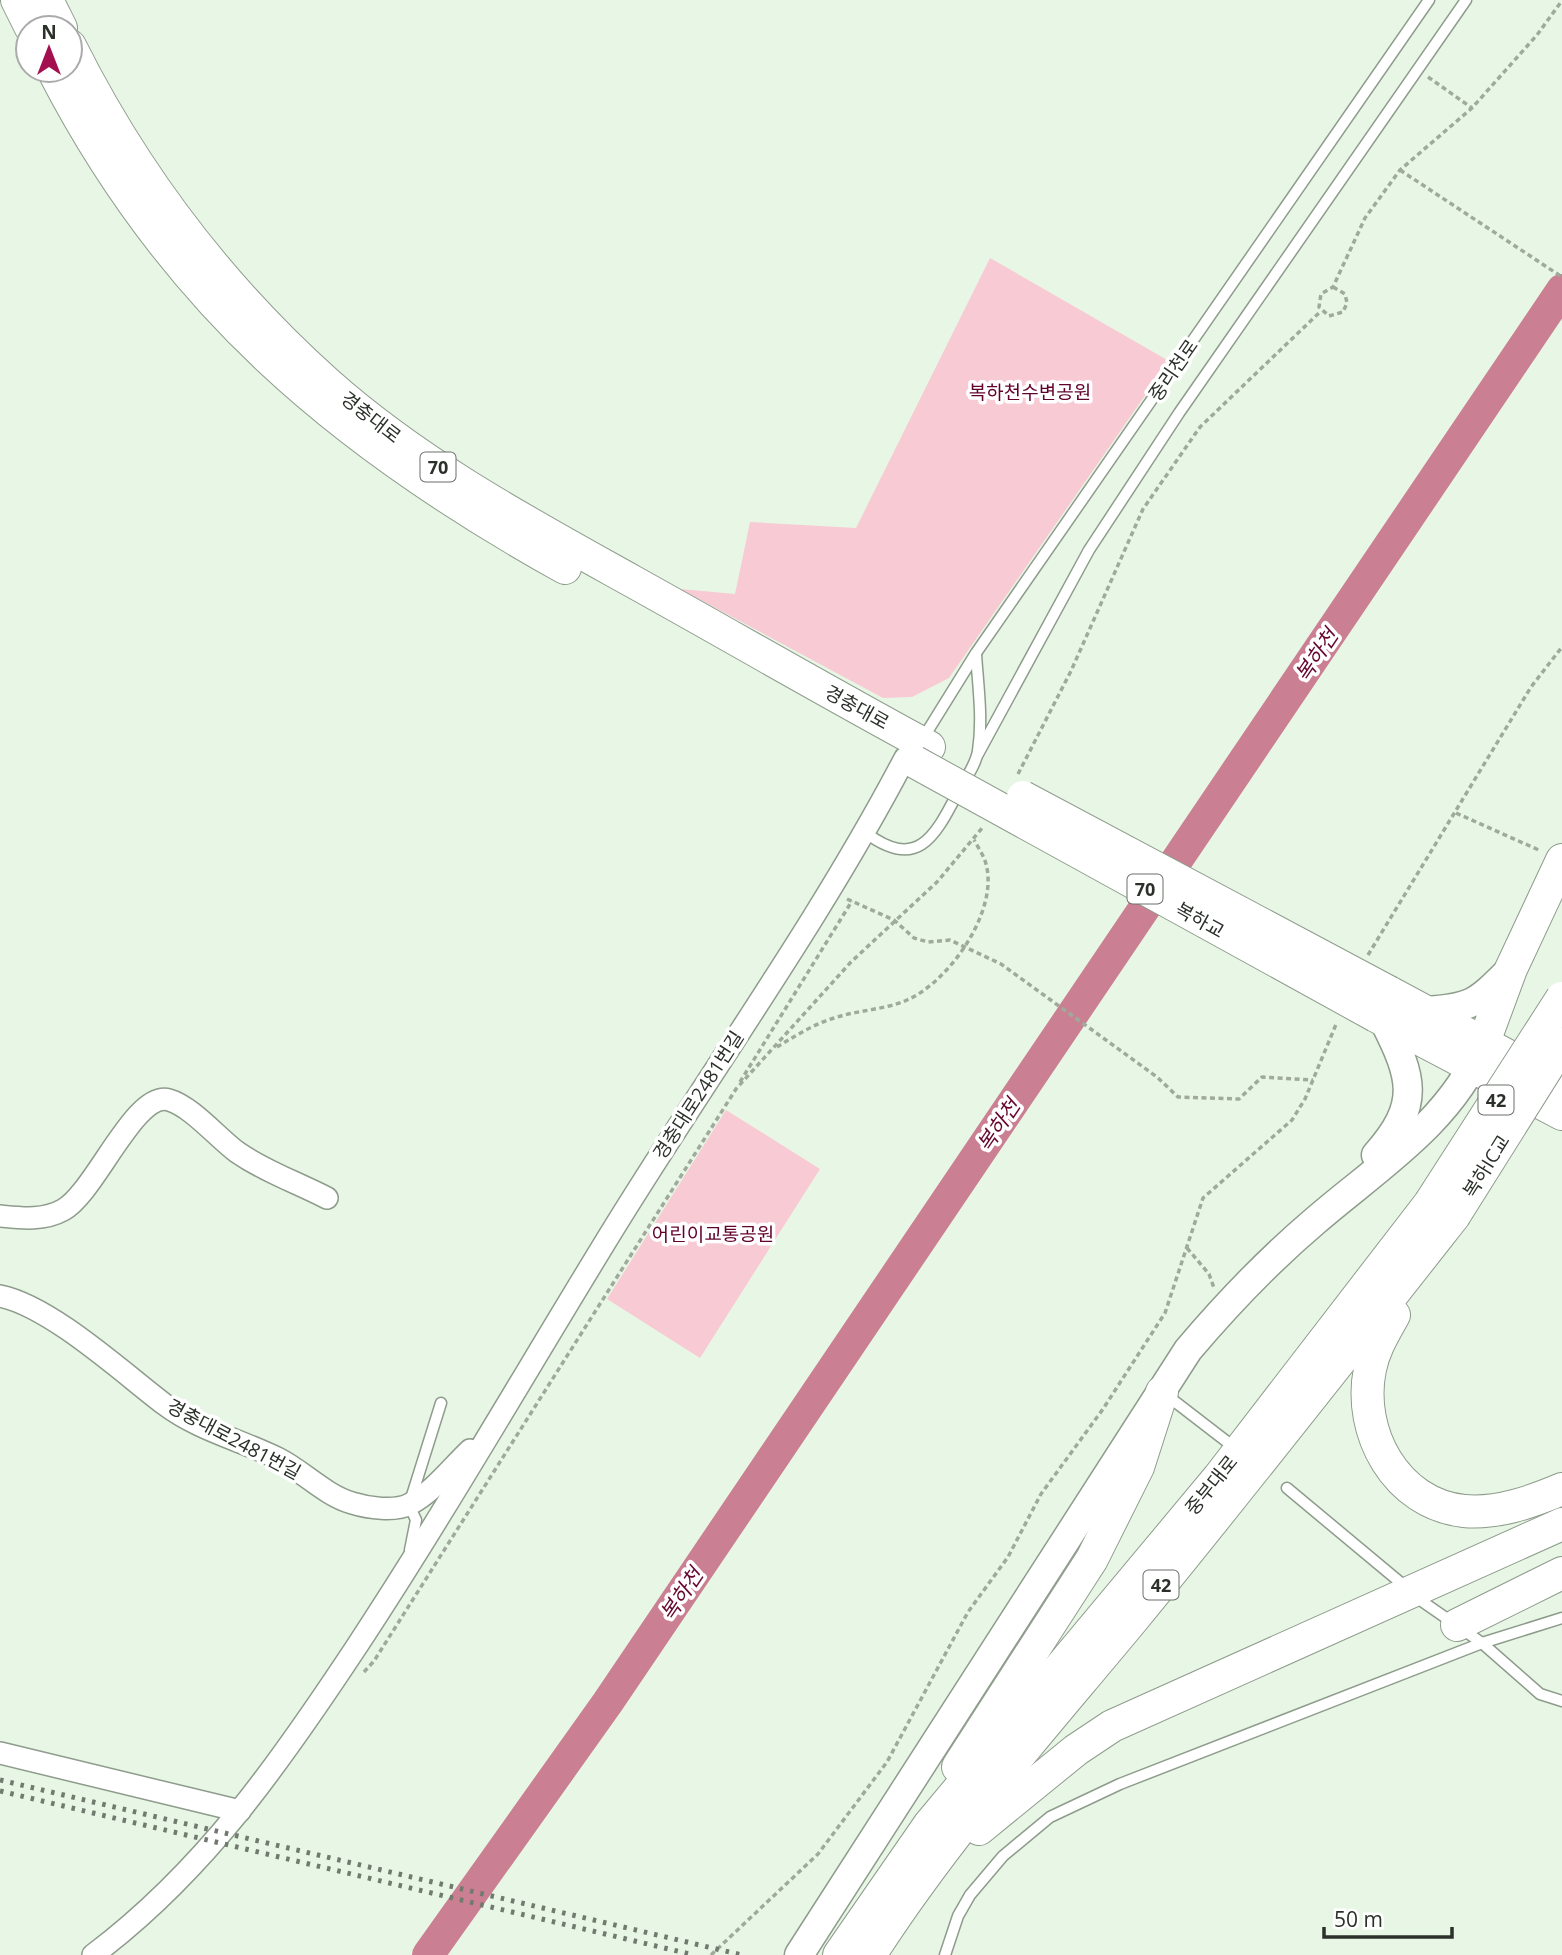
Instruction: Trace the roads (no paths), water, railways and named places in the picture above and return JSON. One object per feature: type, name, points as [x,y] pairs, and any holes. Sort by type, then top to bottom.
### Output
[{"type":"main road","name":"경충대로","points":[[84,71],[138,166],[193,240],[257,313],[329,384],[464,485],[917,753]]},
{"type":"main road","name":"경충대로","points":[[61,84],[94,145],[168,251],[257,350],[338,422],[441,496],[513,540],[917,753]]},
{"type":"main road","name":"복하교","points":[[917,753],[1383,1010]]},
{"type":"main road","points":[[1479,1055],[1511,969],[1562,860]]},
{"type":"main road","name":"중부대로","points":[[870,1955],[905,1900],[1064,1699],[1239,1490],[1442,1210],[1562,998]]},
{"type":"main road","points":[[1383,1010],[1425,1011],[1479,1055],[1562,1114]]},
{"type":"main road","points":[[1383,1010],[1479,1055],[1562,1085]]},
{"type":"main road","name":"복하IC교","points":[[1442,1210],[1562,1044]]},
{"type":"main road","points":[[1442,1210],[1376,1349],[1367,1389],[1375,1437],[1384,1461],[1397,1477],[1417,1493],[1462,1511],[1507,1508],[1562,1489]]},
{"type":"main road","name":"중부대로","points":[[839,1955],[929,1825],[1442,1210]]},
{"type":"main road","points":[[929,1825],[970,1744],[1092,1559],[1138,1467],[1162,1392]]},
{"type":"main road","points":[[905,1900],[985,1824],[1076,1750],[1111,1726],[1562,1524]]},
{"type":"main road","points":[[1470,1634],[1562,1573]]},
{"type":"street","name":"경충대로2481번길","points":[[93,1955],[156,1902],[200,1859],[281,1760],[401,1579],[631,1200],[917,753]]},
{"type":"street","points":[[1425,1011],[1460,1009],[1480,1000],[1511,969]]},
{"type":"street","points":[[799,1955],[1188,1350],[1223,1309],[1314,1221],[1397,1131],[1408,1098],[1408,1072],[1383,1010]]},
{"type":"street","points":[[1314,1221],[1403,1149],[1431,1121],[1479,1055]]},
{"type":"street","points":[[0,1216],[39,1217],[65,1209],[123,1138],[133,1118],[152,1100],[160,1098],[177,1103],[238,1152],[327,1198]]},
{"type":"street","name":"경충대로2481번길","points":[[0,1296],[28,1305],[48,1317],[165,1405],[230,1440],[278,1459],[350,1503],[368,1507],[409,1505],[489,1432]]},
{"type":"street","points":[[0,1753],[240,1811]]},
{"type":"lane","name":"중리천로","points":[[917,753],[976,653],[1429,0]]},
{"type":"lane","points":[[866,833],[890,849],[917,847],[940,828],[1089,550],[1187,402],[1466,0]]},
{"type":"lane","points":[[976,653],[981,714],[978,754]]},
{"type":"lane","points":[[1162,1392],[1226,1441]]},
{"type":"lane","name":"경충대로2481번길","points":[[401,1579],[416,1528],[416,1520],[409,1505],[441,1403]]},
{"type":"lane","points":[[1287,1488],[1401,1583]]},
{"type":"lane","points":[[1423,1602],[1470,1634],[1540,1694],[1562,1701]]},
{"type":"lane","points":[[946,1955],[958,1916],[970,1895],[1003,1856],[1050,1817],[1120,1784],[1470,1634],[1562,1619]]},
{"type":"waterway","name":"복하천","points":[[428,1955],[608,1702],[1562,290]]},
{"type":"railway","points":[[0,1780],[742,1955]]},
{"type":"railway","points":[[0,1791],[694,1955]]},
{"type":"park label","name":"복하천수변공원","points":[[1030,392]]},
{"type":"park label","name":"어린이교통공원","points":[[713,1234]]}]
